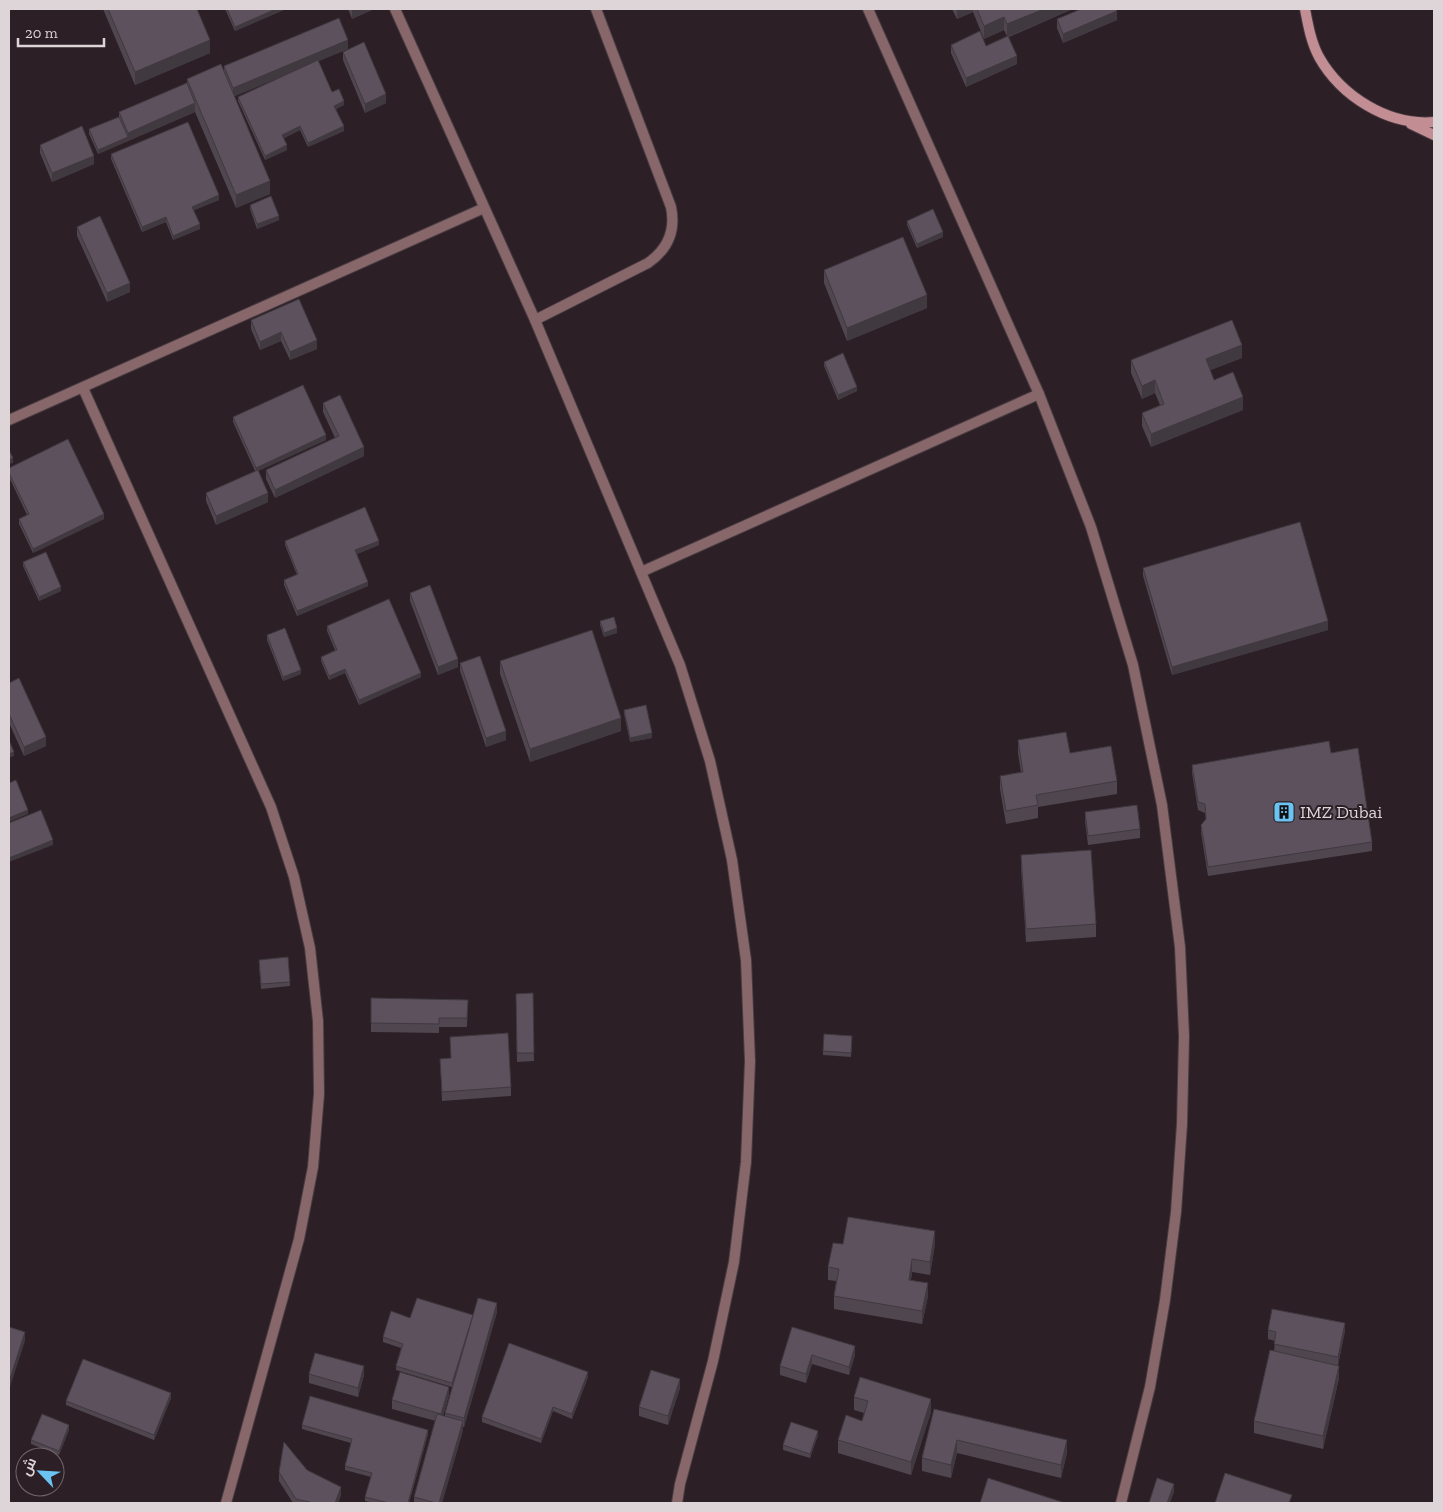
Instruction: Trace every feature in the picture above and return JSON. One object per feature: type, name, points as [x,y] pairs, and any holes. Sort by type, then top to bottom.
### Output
[{"type":"street","points":[[395,9],[535,320],[680,665],[710,762],[732,860],[746,960],[750,1061],[746,1162],[734,1262],[713,1361],[680,1484],[677,1503]]},
{"type":"street","points":[[535,320],[648,263],[664,249],[673,229],[672,207],[596,9]]},
{"type":"street","points":[[868,9],[1039,394],[1091,527],[1133,665],[1162,805],[1180,948],[1184,1036],[1182,1124],[1176,1212],[1165,1300],[1150,1387],[1121,1503]]},
{"type":"street","points":[[1305,9],[1309,32],[1319,56],[1334,78],[1353,95],[1374,109],[1401,119],[1434,135]]},
{"type":"street","points":[[1401,119],[1427,123],[1434,122]]},
{"type":"street","points":[[9,420],[484,208]]},
{"type":"street","points":[[83,388],[271,807],[294,877],[310,948],[318,1021],[319,1094],[313,1167],[299,1239],[226,1503]]},
{"type":"street","points":[[641,572],[1039,394]]},
{"type":"street","points":[[672,1503],[680,1484]]},
{"type":"building","points":[[108,9],[197,9],[210,40],[135,72]]},
{"type":"building","points":[[227,9],[276,9],[235,27]]},
{"type":"building","points":[[977,9],[1044,9],[1007,24],[1004,17],[984,26]]},
{"type":"building","points":[[1081,9],[1116,9],[1117,11],[1063,34],[1057,19]]},
{"type":"building","points":[[339,18],[348,40],[233,88],[224,66]]},
{"type":"building","points":[[980,31],[986,46],[1008,36],[1017,56],[966,78],[951,45]]},
{"type":"building","points":[[364,42],[386,94],[365,104],[343,52]]},
{"type":"building","points":[[318,60],[332,92],[339,89],[344,101],[334,106],[344,126],[308,143],[300,126],[282,135],[287,145],[265,156],[238,97]]},
{"type":"building","points":[[221,64],[270,181],[236,195],[187,79]]},
{"type":"building","points":[[187,83],[195,103],[128,133],[119,112]]},
{"type":"building","points":[[119,117],[128,137],[98,150],[89,129]]},
{"type":"building","points":[[188,122],[219,195],[192,207],[200,224],[173,236],[166,217],[142,227],[111,154]]},
{"type":"building","points":[[82,126],[94,156],[52,173],[40,145]]},
{"type":"building","points":[[271,196],[279,216],[257,224],[250,205]]},
{"type":"building","points":[[933,209],[943,232],[917,244],[907,221]]},
{"type":"building","points":[[100,216],[130,283],[107,293],[77,227]]},
{"type":"building","points":[[903,237],[927,295],[847,328],[824,270]]},
{"type":"building","points":[[299,299],[317,340],[290,352],[281,332],[260,342],[251,320]]},
{"type":"building","points":[[1232,320],[1242,345],[1206,359],[1214,380],[1233,372],[1243,397],[1151,434],[1142,413],[1164,404],[1155,380],[1142,386],[1131,360]]},
{"type":"building","points":[[843,353],[857,387],[838,395],[824,362]]},
{"type":"building","points":[[303,385],[326,435],[256,468],[233,417]]},
{"type":"building","points":[[340,395],[364,447],[275,490],[266,470],[339,436],[323,403]]},
{"type":"building","points":[[68,439],[104,514],[33,549],[19,519],[29,514],[9,473],[9,468]]},
{"type":"building","points":[[9,450],[13,458],[9,460]]},
{"type":"building","points":[[258,470],[268,493],[216,516],[206,493]]},
{"type":"building","points":[[365,507],[379,541],[355,550],[368,582],[297,611],[284,580],[298,574],[285,541]]},
{"type":"building","points":[[1300,522],[1328,621],[1172,667],[1143,568]]},
{"type":"building","points":[[46,552],[61,587],[39,597],[23,562]]},
{"type":"building","points":[[430,585],[458,659],[438,667],[410,593]]},
{"type":"building","points":[[389,599],[421,673],[359,700],[345,669],[329,676],[321,657],[337,650],[327,626]]},
{"type":"building","points":[[614,617],[617,628],[604,633],[600,621]]},
{"type":"building","points":[[285,628],[301,670],[283,677],[267,635]]},
{"type":"building","points":[[592,630],[621,718],[530,749],[500,661]]},
{"type":"building","points":[[480,656],[506,731],[486,738],[460,663]]},
{"type":"building","points":[[19,678],[46,737],[24,747],[9,714],[9,683]]},
{"type":"building","points":[[646,705],[652,733],[630,738],[624,710]]},
{"type":"building","points":[[1066,732],[1070,753],[1111,746],[1117,781],[1036,795],[1038,805],[1006,811],[1000,776],[1023,772],[1018,740]]},
{"type":"building","points":[[9,740],[14,752],[9,754]]},
{"type":"building","name":"IMZ Dubai","points":[[1329,741],[1331,753],[1358,748],[1372,842],[1208,867],[1201,825],[1206,819],[1205,804],[1198,802],[1192,765]]},
{"type":"building","points":[[16,780],[28,810],[9,818],[9,783]]},
{"type":"building","points":[[1137,805],[1140,829],[1088,836],[1085,812]]},
{"type":"building","points":[[41,810],[53,840],[9,858],[9,823]]},
{"type":"building","points":[[1091,850],[1096,924],[1026,929],[1021,855]]},
{"type":"building","points":[[288,957],[290,982],[261,984],[259,960]]},
{"type":"building","points":[[533,993],[534,1053],[517,1053],[516,994]]},
{"type":"building","points":[[371,998],[468,1000],[467,1018],[439,1018],[439,1024],[371,1023]]},
{"type":"building","points":[[508,1033],[511,1087],[442,1092],[440,1059],[451,1058],[450,1037]]},
{"type":"building","points":[[824,1034],[852,1036],[851,1053],[823,1051]]},
{"type":"building","points":[[848,1217],[935,1231],[930,1262],[912,1259],[909,1280],[928,1283],[922,1311],[834,1296],[839,1269],[828,1267],[833,1243],[843,1244]]},
{"type":"building","points":[[417,1298],[473,1315],[452,1383],[396,1366],[403,1344],[383,1337],[391,1311],[410,1318]]},
{"type":"building","points":[[478,1298],[497,1303],[464,1418],[445,1413]]},
{"type":"building","points":[[1272,1309],[1345,1323],[1338,1357],[1274,1344],[1276,1332],[1268,1330]]},
{"type":"building","points":[[9,1327],[25,1332],[9,1382]]},
{"type":"building","points":[[792,1327],[855,1346],[849,1367],[812,1355],[806,1374],[780,1366]]},
{"type":"building","points":[[509,1343],[588,1372],[572,1414],[553,1407],[541,1439],[482,1417]]},
{"type":"building","points":[[1270,1350],[1339,1366],[1323,1436],[1254,1421]]},
{"type":"building","points":[[315,1353],[364,1366],[358,1388],[309,1374]]},
{"type":"building","points":[[83,1359],[171,1393],[154,1435],[66,1401]]},
{"type":"building","points":[[651,1370],[680,1379],[668,1416],[639,1407]]},
{"type":"building","points":[[400,1372],[449,1387],[441,1414],[392,1400]]},
{"type":"building","points":[[860,1377],[931,1399],[911,1462],[838,1440],[846,1415],[862,1421],[868,1401],[854,1397]]},
{"type":"building","points":[[310,1396],[428,1430],[408,1503],[389,1503],[365,1497],[372,1473],[345,1466],[352,1439],[302,1425]]},
{"type":"building","points":[[934,1409],[1067,1440],[1061,1465],[957,1440],[951,1465],[922,1458]]},
{"type":"building","points":[[42,1414],[69,1425],[61,1447],[49,1447],[31,1440]]},
{"type":"building","points":[[437,1414],[463,1421],[439,1503],[414,1497]]},
{"type":"building","points":[[791,1422],[818,1431],[810,1454],[783,1445]]},
{"type":"building","points":[[284,1442],[307,1470],[341,1487],[335,1503],[314,1503],[296,1499],[279,1472]]},
{"type":"building","points":[[1225,1473],[1292,1495],[1289,1503],[1215,1503]]},
{"type":"building","points":[[988,1478],[1062,1502],[1062,1503],[980,1503]]},
{"type":"building","points":[[1157,1478],[1174,1484],[1167,1503],[1149,1503]]},
{"type":"place","name":"IMZ Dubai","points":[[1284,812]]}]
